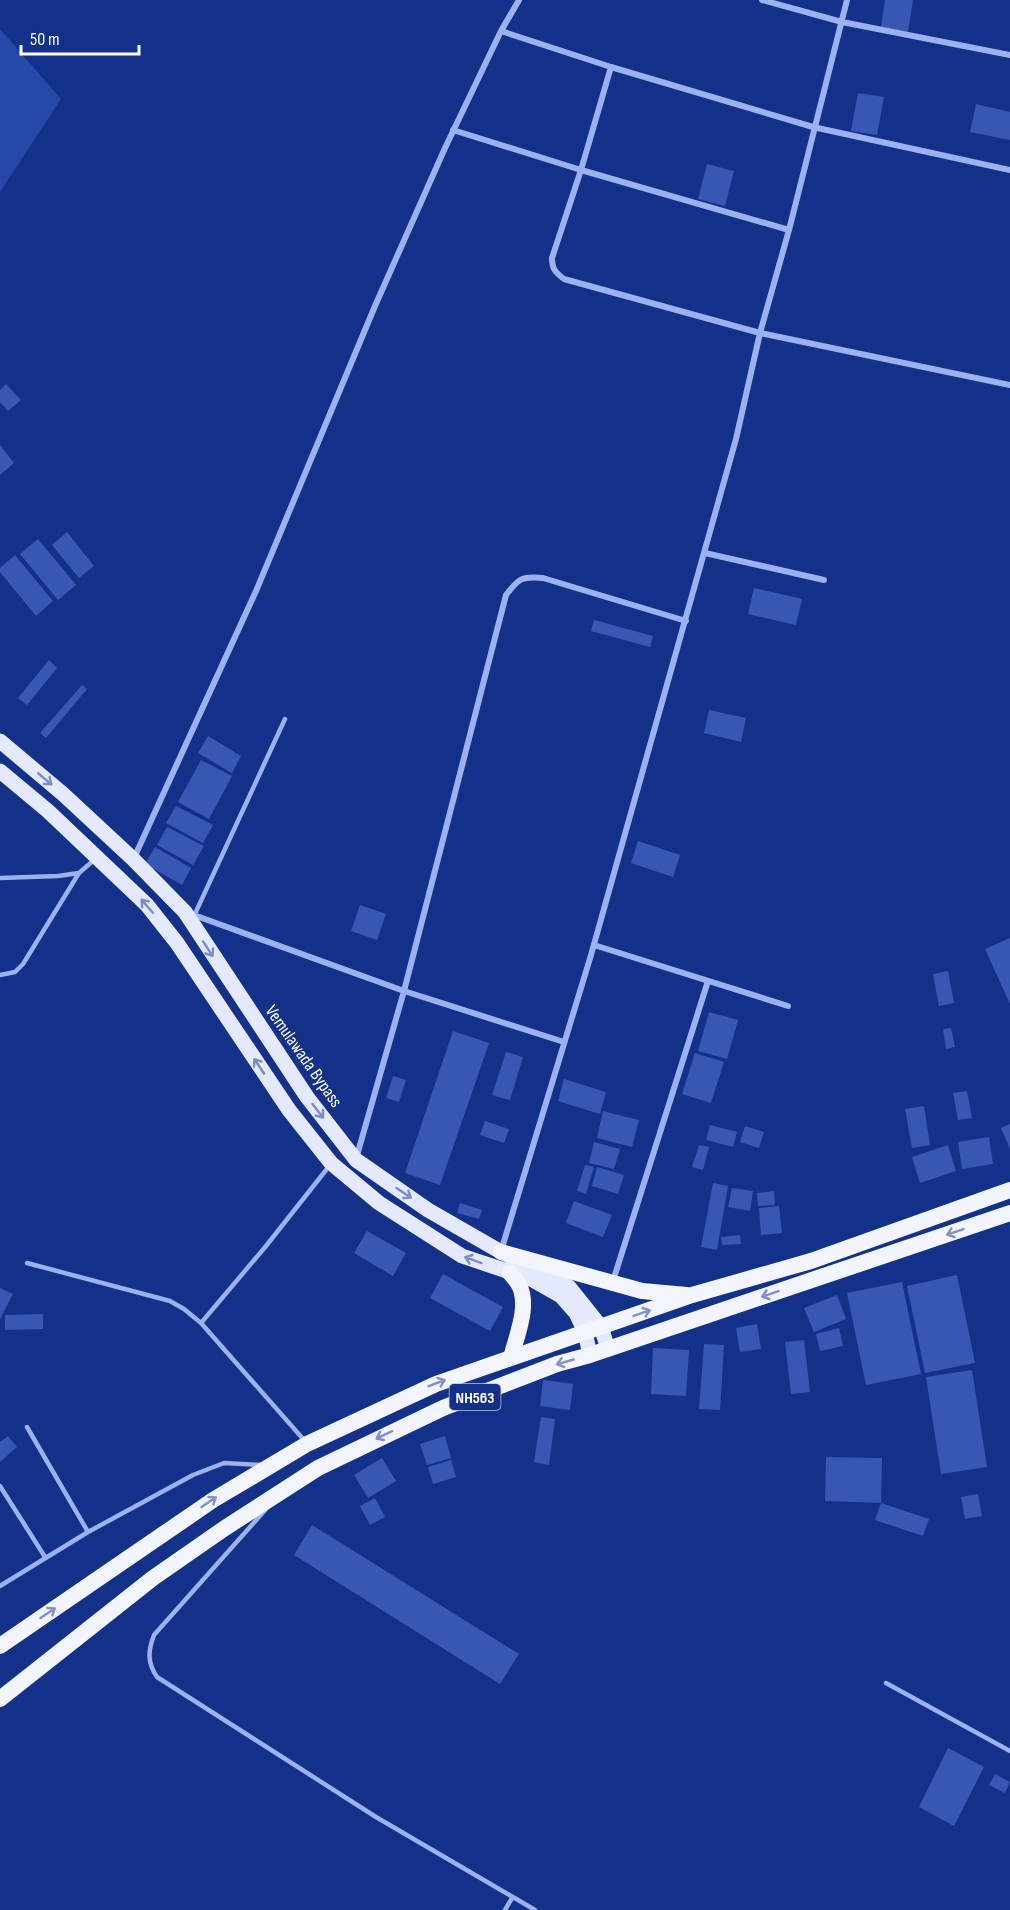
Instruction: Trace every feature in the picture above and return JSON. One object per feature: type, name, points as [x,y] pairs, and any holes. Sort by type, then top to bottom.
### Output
[{"type":"highway","name":"NH563","points":[[0,1646],[213,1500],[271,1465],[307,1444],[436,1384],[692,1295],[811,1261],[1010,1190]]},
{"type":"highway","name":"NH563","points":[[0,1700],[153,1578],[318,1468],[443,1408],[557,1364],[608,1349],[1010,1213]]},
{"type":"highway","points":[[501,1252],[642,1291],[692,1295]]},
{"type":"highway","points":[[510,1273],[519,1285],[522,1295],[520,1322],[511,1358]]},
{"type":"main road","name":"Vemulawada Bypass","points":[[0,741],[63,794],[189,914],[307,1097],[356,1160],[428,1210],[501,1252],[551,1275],[569,1287],[602,1327],[608,1349]]},
{"type":"main road","points":[[0,771],[48,811],[147,905],[177,943],[289,1110],[331,1163],[379,1203],[462,1256],[539,1283],[561,1296],[576,1313],[585,1332],[590,1355]]},
{"type":"street","points":[[133,859],[256,591],[375,306],[453,130],[501,31],[519,0]]},
{"type":"street","points":[[762,0],[842,22],[1010,55]]},
{"type":"street","points":[[501,1252],[594,945],[705,553],[736,440],[760,333],[789,230],[813,127],[847,0]]},
{"type":"street","points":[[501,31],[610,67],[813,127],[1010,170]]},
{"type":"street","points":[[610,67],[581,170],[552,258],[555,272],[564,279],[760,333],[1010,385]]},
{"type":"street","points":[[453,130],[581,170],[789,230]]},
{"type":"street","points":[[705,553],[824,580]]},
{"type":"street","points":[[356,1160],[404,991],[506,595],[516,582],[526,577],[543,578],[686,621]]},
{"type":"street","points":[[189,914],[404,991],[564,1042]]},
{"type":"street","points":[[594,945],[788,1006]]},
{"type":"street","points":[[612,1282],[708,981]]},
{"type":"lane","points":[[189,914],[285,719]]},
{"type":"lane","points":[[0,975],[15,972],[23,964],[79,873],[98,857]]},
{"type":"lane","points":[[0,878],[79,873]]},
{"type":"lane","points":[[201,1323],[266,1246],[331,1163]]},
{"type":"lane","points":[[27,1263],[170,1301],[184,1309],[201,1323],[307,1444]]},
{"type":"lane","points":[[27,1427],[88,1532]]},
{"type":"lane","points":[[0,1586],[88,1532],[193,1475],[224,1463],[271,1465]]},
{"type":"lane","points":[[0,1486],[45,1557]]},
{"type":"lane","points":[[284,1490],[154,1635],[149,1648],[152,1669],[157,1677],[316,1779],[535,1910]]},
{"type":"lane","points":[[886,1683],[1010,1751]]},
{"type":"lane","points":[[505,1910],[512,1898]]},
{"type":"shaded area","points":[[0,29],[61,99],[0,192]]},
{"type":"building","points":[[885,0],[913,0],[908,32],[881,27]]},
{"type":"building","points":[[858,93],[884,97],[877,135],[851,131]]},
{"type":"building","points":[[976,104],[1010,112],[1010,140],[970,132]]},
{"type":"building","points":[[707,164],[734,171],[725,206],[698,199]]},
{"type":"building","points":[[6,384],[21,400],[8,411],[0,402],[0,390]]},
{"type":"building","points":[[0,445],[14,463],[0,475]]},
{"type":"building","points":[[67,532],[94,566],[79,578],[52,545]]},
{"type":"building","points":[[38,539],[76,585],[58,600],[20,554]]},
{"type":"building","points":[[15,555],[53,601],[36,616],[0,572],[0,568]]},
{"type":"building","points":[[754,588],[802,599],[796,625],[748,614]]},
{"type":"building","points":[[594,620],[653,636],[650,647],[591,631]]},
{"type":"building","points":[[49,660],[57,668],[27,705],[18,698]]},
{"type":"building","points":[[82,685],[87,689],[46,738],[40,733]]},
{"type":"building","points":[[709,710],[746,718],[741,742],[704,733]]},
{"type":"building","points":[[208,736],[241,756],[232,773],[198,753]]},
{"type":"building","points":[[201,760],[232,776],[209,819],[178,802]]},
{"type":"building","points":[[176,806],[213,825],[203,843],[166,823]]},
{"type":"building","points":[[167,827],[204,846],[193,865],[157,845]]},
{"type":"building","points":[[638,841],[680,855],[673,877],[631,863]]},
{"type":"building","points":[[155,847],[191,868],[182,885],[145,864]]},
{"type":"building","points":[[360,905],[386,914],[377,940],[351,931]]},
{"type":"building","points":[[1010,938],[1010,1004],[985,949]]},
{"type":"building","points":[[948,971],[954,1003],[939,1006],[933,974]]},
{"type":"building","points":[[709,1012],[738,1020],[727,1059],[698,1051]]},
{"type":"building","points":[[951,1028],[955,1047],[946,1049],[943,1029]]},
{"type":"building","points":[[453,1031],[489,1043],[440,1185],[405,1173]]},
{"type":"building","points":[[506,1052],[523,1057],[510,1100],[492,1095]]},
{"type":"building","points":[[695,1053],[724,1062],[711,1103],[682,1094]]},
{"type":"building","points":[[393,1076],[406,1080],[399,1102],[386,1098]]},
{"type":"building","points":[[564,1079],[606,1092],[600,1114],[558,1101]]},
{"type":"building","points":[[967,1091],[972,1118],[958,1120],[953,1093]]},
{"type":"building","points":[[924,1106],[930,1145],[912,1148],[905,1109]]},
{"type":"building","points":[[603,1111],[639,1120],[632,1147],[597,1138]]},
{"type":"building","points":[[485,1121],[509,1129],[504,1143],[480,1135]]},
{"type":"building","points":[[1010,1124],[1010,1149],[1001,1128]]},
{"type":"building","points":[[710,1125],[737,1132],[733,1147],[706,1140]]},
{"type":"building","points":[[745,1126],[764,1132],[759,1148],[740,1142]]},
{"type":"building","points":[[989,1137],[993,1164],[962,1169],[958,1142]]},
{"type":"building","points":[[594,1142],[620,1149],[614,1169],[589,1163]]},
{"type":"building","points":[[699,1145],[709,1147],[703,1170],[692,1167]]},
{"type":"building","points":[[948,1145],[956,1171],[920,1183],[912,1157]]},
{"type":"building","points":[[585,1165],[594,1167],[586,1194],[577,1191]]},
{"type":"building","points":[[597,1167],[624,1175],[618,1194],[592,1186]]},
{"type":"building","points":[[713,1183],[728,1186],[717,1250],[701,1247]]},
{"type":"building","points":[[732,1188],[753,1191],[750,1211],[728,1207]]},
{"type":"building","points":[[774,1191],[775,1205],[758,1206],[757,1193]]},
{"type":"building","points":[[574,1201],[612,1215],[603,1237],[566,1223]]},
{"type":"building","points":[[460,1203],[482,1210],[479,1219],[457,1213]]},
{"type":"building","points":[[779,1206],[782,1233],[761,1235],[759,1208]]},
{"type":"building","points":[[367,1231],[406,1253],[393,1276],[354,1253]]},
{"type":"building","points":[[740,1235],[741,1244],[722,1245],[721,1237]]},
{"type":"building","points":[[443,1274],[503,1307],[490,1331],[430,1298]]},
{"type":"building","points":[[957,1275],[975,1363],[925,1373],[907,1286]]},
{"type":"building","points":[[902,1282],[921,1374],[866,1385],[847,1293]]},
{"type":"building","points":[[0,1288],[13,1294],[0,1319]]},
{"type":"building","points":[[837,1295],[846,1319],[814,1332],[804,1308]]},
{"type":"building","points":[[43,1314],[43,1329],[5,1330],[5,1315]]},
{"type":"building","points":[[757,1324],[761,1349],[740,1352],[736,1328]]},
{"type":"building","points":[[839,1328],[843,1346],[820,1351],[816,1334]]},
{"type":"building","points":[[804,1340],[810,1392],[791,1394],[785,1342]]},
{"type":"building","points":[[704,1344],[724,1345],[720,1410],[699,1409]]},
{"type":"building","points":[[653,1348],[689,1350],[686,1396],[651,1394]]},
{"type":"building","points":[[972,1370],[987,1467],[941,1474],[926,1377]]},
{"type":"building","points":[[543,1380],[573,1384],[570,1410],[540,1406]]},
{"type":"building","points":[[541,1417],[555,1419],[549,1465],[534,1462]]},
{"type":"building","points":[[8,1436],[17,1447],[0,1462],[0,1442]]},
{"type":"building","points":[[445,1436],[451,1458],[427,1465],[420,1444]]},
{"type":"building","points":[[826,1457],[882,1458],[881,1503],[825,1501]]},
{"type":"building","points":[[382,1458],[396,1481],[368,1498],[354,1475]]},
{"type":"building","points":[[451,1460],[456,1477],[433,1484],[428,1467]]},
{"type":"building","points":[[978,1494],[982,1516],[965,1519],[961,1497]]},
{"type":"building","points":[[375,1498],[385,1517],[370,1525],[360,1506]]},
{"type":"building","points":[[881,1503],[929,1519],[923,1536],[875,1520]]},
{"type":"building","points":[[312,1525],[519,1654],[500,1684],[294,1555]]},
{"type":"building","points":[[948,1748],[984,1767],[954,1826],[919,1807]]},
{"type":"building","points":[[995,1774],[1010,1782],[1005,1793],[989,1785]]}]
